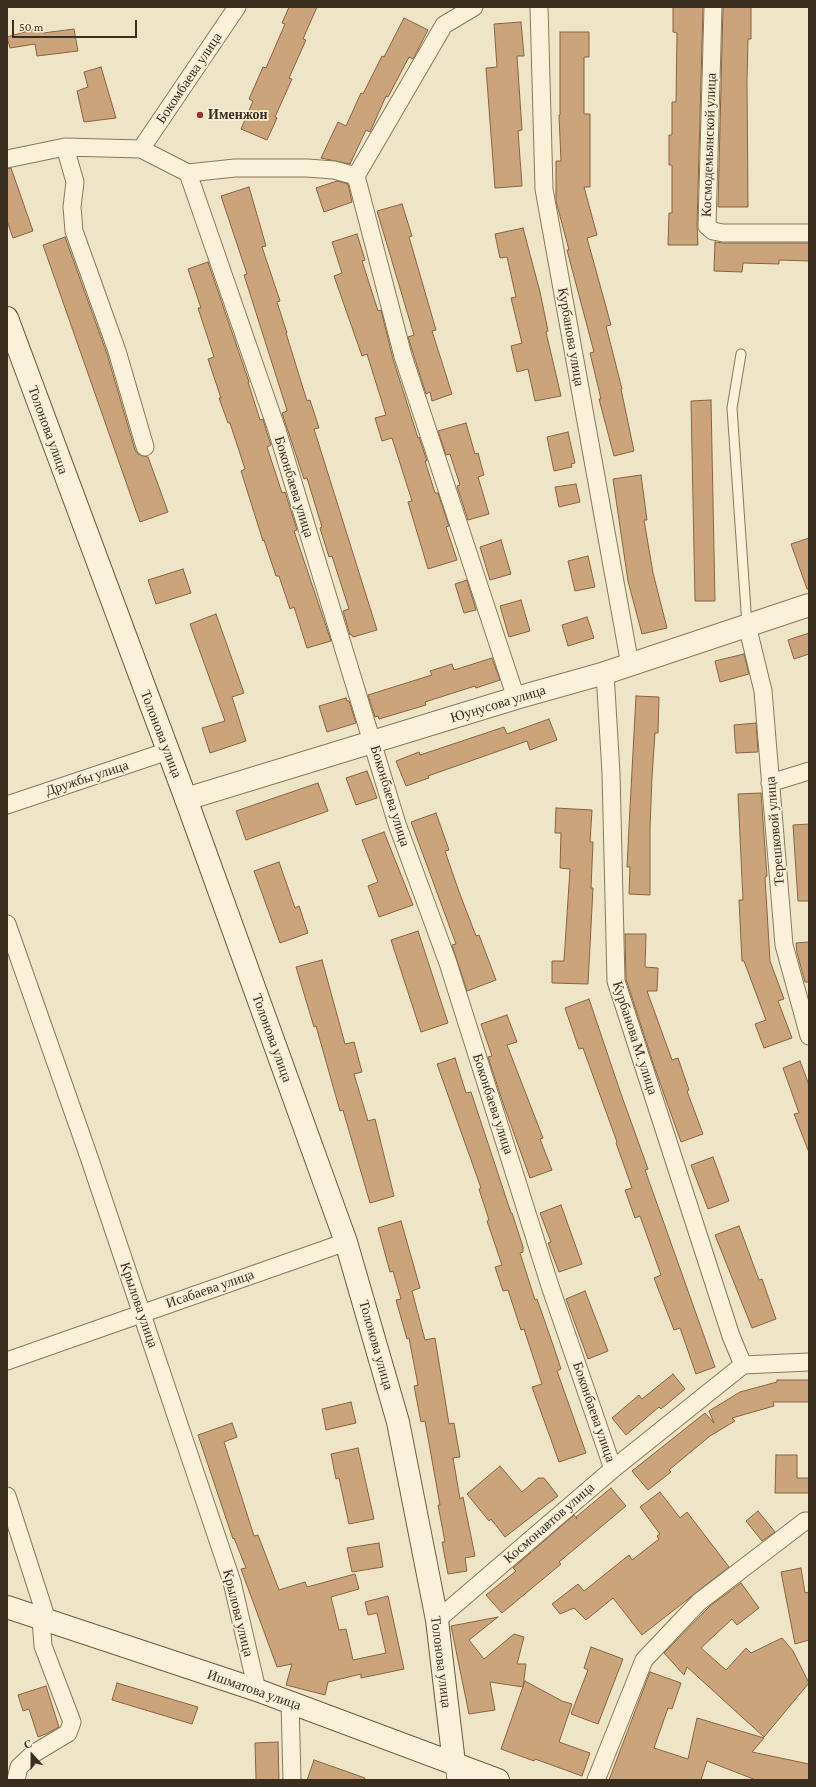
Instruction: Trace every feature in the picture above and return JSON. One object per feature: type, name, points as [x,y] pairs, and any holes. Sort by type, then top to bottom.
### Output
[{"type":"main road","name":"Толонова улица","points":[[7,318],[186,799],[346,1242],[398,1422],[437,1620],[455,1772]]},
{"type":"main road","name":"Юунусова улица","points":[[186,799],[373,741],[605,673],[809,605]]},
{"type":"main road","name":"Ишматова улица","points":[[7,1606],[290,1702],[455,1772],[498,1780]]},
{"type":"street","name":"Бокомбаева улица","points":[[141,149],[237,7]]},
{"type":"street","points":[[474,7],[444,25],[356,176],[403,356],[516,698]]},
{"type":"street","name":"Курбанова улица","points":[[539,7],[544,189],[630,664]]},
{"type":"street","name":"Космодемьянской улица","points":[[713,7],[706,226],[714,231],[723,233],[809,233]]},
{"type":"street","points":[[65,147],[75,182],[72,207],[74,231],[117,351],[145,447]]},
{"type":"street","points":[[7,159],[65,147],[141,149],[188,173],[235,168],[307,168],[334,170],[356,176]]},
{"type":"street","name":"Боконбаева улица","points":[[188,173],[277,430],[373,741],[397,824],[448,963],[550,1286],[613,1469]]},
{"type":"street","name":"Терешковой улица","points":[[747,625],[763,691],[784,945],[809,1036]]},
{"type":"street","name":"Курбанова М. улица","points":[[605,673],[611,772],[616,981],[732,1336],[743,1365]]},
{"type":"street","name":"Дружбы улица","points":[[7,805],[168,751]]},
{"type":"street","points":[[770,783],[809,771]]},
{"type":"street","name":"Крылова улица","points":[[7,924],[87,1150],[232,1582],[257,1690]]},
{"type":"street","name":"Исабаева улица","points":[[7,1361],[346,1242]]},
{"type":"street","points":[[743,1365],[809,1362]]},
{"type":"street","name":"Космонавтов улица","points":[[437,1620],[613,1469],[743,1365]]},
{"type":"street","points":[[7,1496],[44,1619],[43,1646],[72,1722],[68,1733],[34,1754],[19,1767],[16,1780]]},
{"type":"street","points":[[596,1780],[644,1660],[699,1602],[805,1521],[809,1521]]},
{"type":"street","points":[[290,1702],[292,1780]]},
{"type":"lane","points":[[741,354],[732,408],[747,625]]},
{"type":"building","points":[[289,7],[317,7],[303,39],[306,40],[289,78],[292,79],[275,117],[277,118],[267,140],[241,129],[253,101],[249,99],[263,67],[266,68],[285,24],[282,23]]},
{"type":"building","points":[[673,7],[703,7],[697,226],[698,245],[668,245],[669,213],[672,213],[672,165],[669,165],[669,135],[672,135],[672,102],[676,102],[677,33],[673,32]]},
{"type":"building","points":[[723,7],[751,7],[751,39],[748,39],[747,81],[748,207],[718,207]]},
{"type":"building","points":[[404,18],[428,30],[413,59],[409,57],[388,97],[386,96],[370,132],[366,130],[350,164],[321,158],[338,122],[346,126],[361,93],[363,94],[382,56],[384,57]]},
{"type":"building","points":[[521,22],[524,56],[517,56],[522,130],[518,131],[522,186],[495,188],[486,68],[497,67],[494,24]]},
{"type":"building","points":[[42,27],[43,33],[74,29],[78,51],[37,56],[35,44],[10,48],[7,37]]},
{"type":"building","points":[[560,32],[589,32],[589,57],[584,57],[584,114],[590,114],[590,187],[584,187],[597,235],[587,238],[611,325],[606,326],[622,389],[634,451],[614,456],[599,399],[601,399],[590,353],[594,352],[567,250],[569,250],[556,201],[556,161],[561,161],[559,115]]},
{"type":"building","points":[[101,67],[116,118],[84,122],[77,91],[88,87],[84,72]]},
{"type":"building","points":[[11,168],[33,231],[13,238],[7,221],[7,169]]},
{"type":"building","points":[[337,181],[348,184],[352,202],[324,212],[316,188]]},
{"type":"building","points":[[249,187],[266,246],[262,247],[280,301],[277,302],[307,401],[310,400],[319,428],[314,429],[377,630],[353,637],[351,634],[350,635],[343,611],[349,609],[332,556],[329,557],[320,528],[322,527],[307,478],[304,479],[282,413],[287,411],[286,407],[244,275],[247,274],[221,196]]},
{"type":"building","points":[[402,204],[412,236],[409,237],[436,330],[432,331],[452,394],[432,401],[430,392],[426,394],[408,337],[414,335],[377,211]]},
{"type":"building","points":[[523,228],[540,292],[548,331],[546,332],[561,396],[535,401],[528,369],[517,372],[511,346],[522,343],[511,298],[516,297],[507,257],[500,258],[495,234]]},
{"type":"building","points":[[357,234],[365,260],[362,261],[378,311],[381,310],[393,359],[418,438],[419,437],[427,461],[425,461],[435,493],[438,493],[449,526],[446,527],[457,560],[428,569],[408,502],[412,501],[392,438],[382,441],[375,418],[386,415],[367,354],[362,356],[334,276],[342,273],[332,242]]},
{"type":"building","points":[[65,237],[107,354],[135,450],[138,454],[148,457],[168,512],[140,522],[43,245]]},
{"type":"building","points":[[715,242],[809,243],[809,261],[779,260],[779,264],[743,263],[742,272],[714,271]]},
{"type":"building","points":[[208,262],[249,382],[260,420],[263,419],[271,445],[267,447],[282,493],[285,492],[297,530],[294,531],[331,641],[307,648],[294,607],[290,609],[279,576],[276,576],[264,540],[263,541],[241,471],[245,469],[230,423],[228,423],[219,398],[221,398],[208,359],[214,357],[198,308],[201,308],[188,269]]},
{"type":"building","points":[[711,400],[715,601],[695,601],[691,401]]},
{"type":"building","points":[[466,423],[475,454],[478,453],[484,475],[478,477],[489,514],[468,520],[457,486],[460,485],[450,454],[446,455],[438,431]]},
{"type":"building","points":[[568,432],[575,463],[571,464],[572,467],[554,471],[547,437]]},
{"type":"building","points":[[641,475],[647,520],[644,520],[653,573],[667,628],[642,634],[628,581],[613,479]]},
{"type":"building","points":[[576,484],[580,502],[559,507],[555,487]]},
{"type":"building","points":[[809,538],[809,589],[807,589],[791,544]]},
{"type":"building","points":[[501,540],[511,574],[490,580],[480,547]]},
{"type":"building","points":[[588,556],[595,587],[575,591],[568,561]]},
{"type":"building","points":[[183,569],[191,593],[156,604],[148,580]]},
{"type":"building","points":[[467,580],[476,610],[464,613],[455,584]]},
{"type":"building","points":[[521,600],[530,631],[509,637],[500,606]]},
{"type":"building","points":[[216,614],[244,693],[232,697],[246,741],[210,753],[202,728],[225,721],[190,624]]},
{"type":"building","points":[[587,617],[594,638],[568,646],[562,625]]},
{"type":"building","points":[[809,633],[809,654],[794,659],[788,640]]},
{"type":"building","points":[[744,654],[749,674],[720,682],[715,661]]},
{"type":"building","points":[[492,658],[500,680],[476,688],[475,686],[425,702],[426,705],[379,719],[378,716],[375,717],[368,695],[432,675],[430,671],[452,664],[454,670]]},
{"type":"building","points":[[636,696],[659,697],[658,733],[655,733],[652,777],[650,895],[629,894],[630,867],[627,867]]},
{"type":"building","points":[[346,698],[347,701],[349,701],[356,723],[327,732],[319,706]]},
{"type":"building","points":[[549,719],[557,740],[530,750],[527,741],[428,776],[429,778],[406,786],[396,761],[419,752],[420,755],[504,727],[507,734]]},
{"type":"building","points":[[756,723],[758,752],[736,753],[734,725]]},
{"type":"building","points":[[367,771],[377,798],[356,805],[346,778]]},
{"type":"building","points":[[318,783],[328,811],[246,840],[236,811]]},
{"type":"building","points":[[761,793],[767,876],[765,877],[770,961],[784,999],[778,1001],[792,1038],[764,1048],[755,1024],[766,1020],[744,961],[742,961],[739,900],[743,900],[738,794]]},
{"type":"building","points":[[556,808],[592,810],[590,842],[593,842],[591,888],[593,888],[588,984],[552,983],[552,961],[564,961],[570,869],[560,868],[561,833],[555,833]]},
{"type":"building","points":[[436,813],[449,850],[445,851],[458,889],[476,936],[479,935],[496,980],[467,991],[452,945],[456,944],[411,822]]},
{"type":"building","points":[[809,824],[809,901],[798,901],[793,825]]},
{"type":"building","points":[[384,832],[413,905],[379,917],[368,886],[378,882],[362,840]]},
{"type":"building","points":[[279,862],[295,908],[299,906],[308,933],[280,943],[254,871]]},
{"type":"building","points":[[418,931],[448,1023],[421,1032],[391,940]]},
{"type":"building","points":[[625,934],[646,934],[645,967],[658,968],[657,991],[647,991],[672,1060],[678,1058],[689,1090],[687,1091],[703,1134],[681,1142],[654,1066],[626,979]]},
{"type":"building","points":[[809,942],[809,982],[805,982],[797,953],[796,943]]},
{"type":"building","points":[[322,960],[345,1044],[354,1042],[362,1072],[354,1074],[368,1121],[375,1119],[394,1196],[370,1203],[343,1110],[340,1111],[316,1026],[314,1027],[296,967]]},
{"type":"building","points":[[589,999],[648,1169],[645,1170],[715,1367],[696,1374],[680,1328],[674,1330],[654,1278],[661,1275],[640,1216],[635,1218],[625,1190],[632,1188],[616,1143],[617,1142],[583,1048],[579,1049],[565,1008]]},
{"type":"building","points":[[507,1015],[517,1042],[507,1045],[543,1138],[540,1139],[552,1170],[530,1178],[488,1057],[492,1056],[481,1024]]},
{"type":"building","points":[[455,1058],[466,1093],[471,1092],[512,1213],[523,1247],[523,1252],[520,1253],[535,1300],[537,1299],[561,1369],[557,1371],[586,1453],[559,1462],[532,1387],[542,1384],[524,1329],[521,1330],[508,1290],[503,1291],[495,1267],[502,1265],[487,1221],[489,1220],[479,1189],[481,1188],[437,1064]]},
{"type":"building","points":[[800,1061],[809,1085],[808,1150],[794,1114],[799,1113],[783,1068]]},
{"type":"building","points":[[713,1157],[729,1201],[708,1209],[691,1165]]},
{"type":"building","points":[[561,1205],[582,1264],[559,1272],[548,1243],[551,1242],[540,1213]]},
{"type":"building","points":[[401,1221],[420,1288],[412,1291],[425,1340],[435,1338],[449,1424],[454,1423],[460,1457],[453,1458],[460,1499],[463,1497],[475,1556],[465,1558],[467,1571],[448,1574],[442,1542],[445,1542],[438,1505],[440,1505],[425,1421],[421,1422],[414,1386],[418,1385],[409,1338],[407,1339],[396,1300],[401,1299],[393,1271],[390,1272],[378,1228]]},
{"type":"building","points":[[739,1226],[759,1280],[762,1279],[776,1319],[752,1328],[715,1235]]},
{"type":"building","points":[[585,1291],[608,1351],[588,1359],[566,1299]]},
{"type":"building","points":[[673,1374],[685,1389],[661,1409],[659,1407],[626,1435],[612,1418],[639,1395],[642,1399]]},
{"type":"building","points":[[777,1380],[809,1380],[809,1402],[773,1402],[774,1406],[732,1418],[735,1421],[710,1436],[669,1470],[671,1472],[648,1490],[632,1471],[705,1413],[714,1423],[709,1411],[740,1392],[777,1382]]},
{"type":"building","points":[[351,1402],[356,1423],[326,1430],[322,1409]]},
{"type":"building","points":[[232,1423],[237,1437],[224,1442],[254,1536],[258,1535],[279,1590],[305,1582],[307,1587],[355,1574],[359,1589],[331,1597],[339,1630],[346,1629],[353,1660],[386,1653],[377,1613],[368,1615],[365,1602],[388,1596],[404,1669],[361,1678],[361,1674],[328,1682],[325,1695],[286,1685],[292,1664],[277,1667],[241,1569],[246,1568],[234,1538],[233,1539],[198,1435]]},
{"type":"building","points":[[358,1448],[374,1519],[349,1524],[339,1478],[336,1479],[331,1454]]},
{"type":"building","points":[[776,1455],[797,1455],[797,1478],[809,1478],[809,1493],[775,1493]]},
{"type":"building","points":[[500,1466],[522,1492],[538,1478],[544,1478],[558,1496],[505,1537],[491,1519],[489,1521],[467,1494]]},
{"type":"building","points":[[611,1488],[626,1506],[559,1562],[561,1564],[502,1613],[486,1595],[516,1571],[513,1568],[574,1515],[577,1519],[576,1517]]},
{"type":"building","points":[[660,1492],[680,1518],[687,1512],[729,1567],[642,1635],[613,1598],[586,1620],[574,1608],[560,1614],[552,1604],[578,1584],[584,1591],[629,1555],[632,1560],[659,1539],[657,1536],[660,1534],[640,1507]]},
{"type":"building","points":[[758,1511],[775,1532],[762,1541],[746,1521]]},
{"type":"building","points":[[379,1543],[383,1567],[352,1572],[347,1548]]},
{"type":"building","points":[[801,1568],[805,1593],[809,1592],[809,1640],[795,1644],[781,1572]]},
{"type":"building","points":[[741,1583],[759,1608],[737,1625],[732,1619],[701,1648],[726,1670],[746,1648],[751,1653],[782,1638],[793,1651],[809,1683],[764,1737],[687,1667],[684,1675],[664,1653],[710,1606]]},
{"type":"building","points":[[498,1617],[469,1640],[484,1659],[514,1634],[524,1637],[517,1664],[526,1664],[523,1687],[490,1682],[495,1710],[469,1714],[451,1626]]},
{"type":"building","points":[[591,1647],[623,1659],[598,1724],[571,1714],[588,1670],[584,1668]]},
{"type":"building","points":[[650,1672],[681,1683],[672,1709],[668,1708],[654,1748],[688,1759],[697,1718],[764,1738],[752,1752],[809,1764],[809,1780],[756,1780],[707,1761],[701,1780],[609,1780]]},
{"type":"building","points":[[525,1681],[562,1701],[572,1704],[559,1742],[590,1753],[582,1776],[535,1759],[534,1761],[501,1749]]},
{"type":"building","points":[[117,1683],[198,1707],[192,1724],[112,1700]]},
{"type":"building","points":[[46,1686],[59,1727],[38,1737],[29,1709],[23,1711],[18,1695]]},
{"type":"building","points":[[278,1742],[279,1780],[256,1780],[255,1743]]},
{"type":"building","points":[[314,1760],[365,1778],[364,1780],[307,1780]]},
{"type":"place","name":"Именжон","points":[[200,115]]}]
